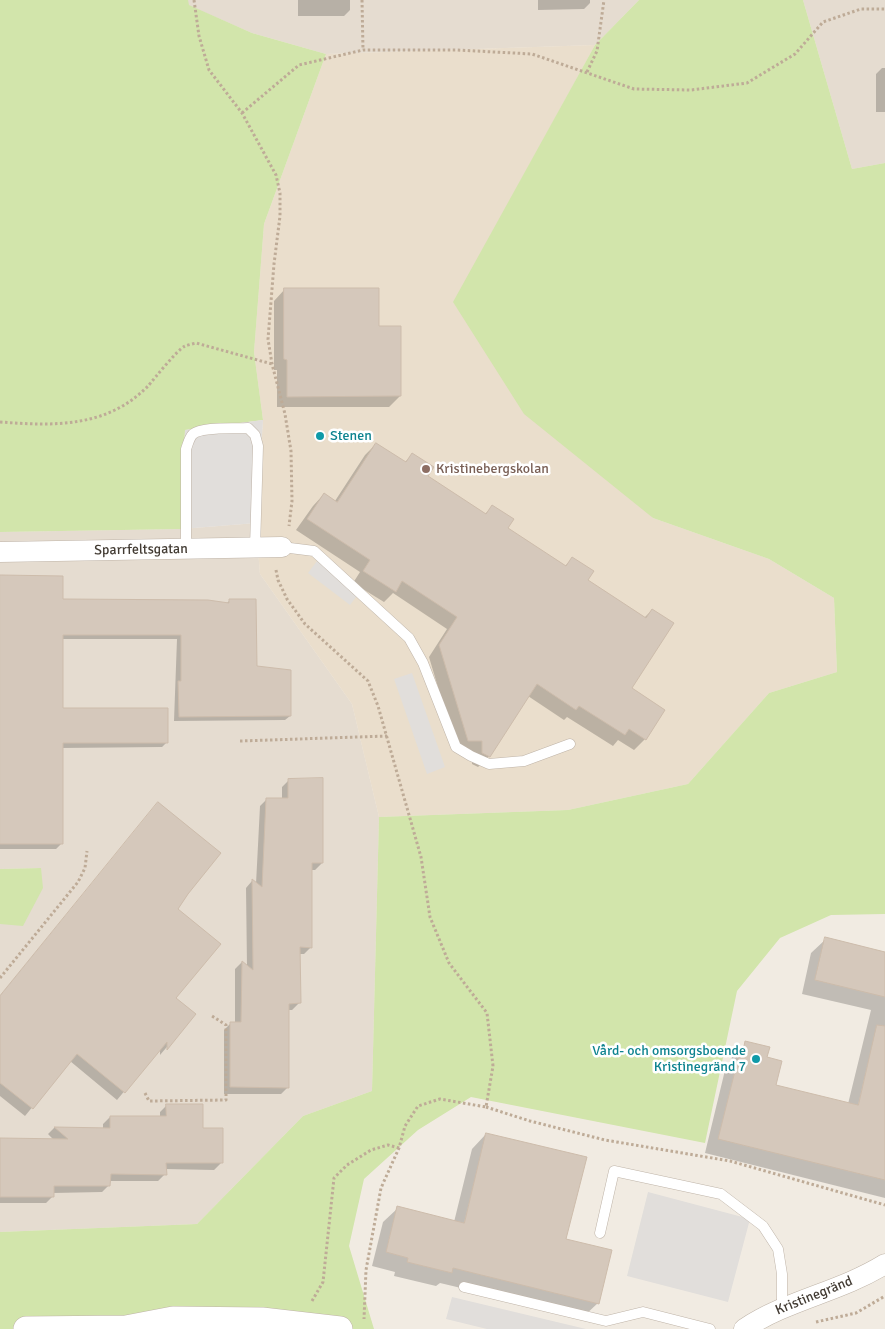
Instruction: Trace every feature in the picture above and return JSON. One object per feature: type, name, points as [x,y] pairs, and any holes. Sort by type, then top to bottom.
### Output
[{"type":"street","name":"Sparrfeltsgatan","points":[[0,552],[282,547]]},
{"type":"street","name":"Kristinegränd","points":[[744,1329],[782,1308],[835,1290],[885,1264]]},
{"type":"street","points":[[26,1329],[130,1328],[173,1319],[262,1320],[340,1329]]},
{"type":"lane","points":[[186,549],[186,449],[189,439],[194,433],[210,429],[248,428],[255,435],[258,446],[255,548]]},
{"type":"lane","points":[[282,547],[314,551],[409,638],[423,663],[456,747],[489,764],[524,761],[570,744]]},
{"type":"lane","points":[[600,1233],[614,1171],[721,1194],[763,1226],[778,1248],[782,1274],[782,1308]]},
{"type":"lane","points":[[464,1287],[606,1321],[643,1312],[710,1329]]},
{"type":"path","points":[[194,0],[199,36],[209,70],[242,113],[276,174],[280,192],[280,216],[268,339],[291,451],[292,501],[289,530],[276,565],[278,580],[304,624],[368,681],[378,706],[421,857],[430,917],[449,963],[486,1014],[493,1066],[486,1107]]},
{"type":"path","points":[[362,0],[363,50]]},
{"type":"path","points":[[587,72],[598,51],[604,0]]},
{"type":"path","points":[[242,113],[299,64],[363,50],[457,50],[532,54],[634,89],[691,90],[747,82],[795,54],[823,22],[861,9],[885,9]]},
{"type":"path","points":[[0,422],[53,424],[93,420],[123,406],[145,388],[184,347],[196,343],[272,364]]},
{"type":"path","points":[[240,741],[387,736]]},
{"type":"path","points":[[0,978],[78,882],[85,868],[87,851]]},
{"type":"path","points":[[145,1093],[149,1101],[226,1100],[226,1025],[212,1016]]},
{"type":"path","points":[[364,1319],[366,1270],[381,1188],[405,1126],[418,1106],[440,1099],[486,1107],[530,1121],[605,1140],[730,1161],[885,1204]]},
{"type":"path","points":[[308,1308],[323,1282],[334,1178],[347,1165],[371,1150],[388,1145],[398,1148]]},
{"type":"path","points":[[815,1322],[856,1313],[885,1296]]},
{"type":"shaded area","points":[[188,0],[639,0],[595,45],[326,54],[252,33],[188,5]]},
{"type":"shaded area","points":[[803,0],[885,0],[885,163],[852,169]]},
{"type":"shaded area","name":"Kristinebergskolan","points":[[595,45],[454,303],[653,518],[769,559],[834,598],[837,672],[769,693],[688,784],[568,810],[379,817],[352,704],[260,574],[256,523],[263,420],[254,352],[264,224],[326,54]]},
{"type":"shaded area","points":[[263,420],[256,523],[181,529],[185,430]]},
{"type":"shaded area","points":[[256,523],[260,574],[352,704],[379,817],[372,1091],[303,1116],[197,1224],[0,1232],[0,924],[10,924],[40,868],[0,869],[0,532],[181,529]]},
{"type":"shaded area","points":[[317,561],[359,593],[350,605],[308,573]]},
{"type":"shaded area","points":[[412,673],[445,767],[427,774],[394,679]]},
{"type":"shaded area","points":[[648,1192],[750,1219],[728,1302],[627,1276]]},
{"type":"shaded area","points":[[452,1297],[586,1329],[487,1329],[446,1319]]},
{"type":"green space","points":[[0,0],[188,0],[189,5],[252,33],[326,54],[264,224],[254,352],[263,420],[185,430],[181,529],[0,532]]},
{"type":"green space","points":[[639,0],[803,0],[852,169],[885,163],[885,914],[831,915],[780,938],[737,991],[705,1143],[471,1097],[418,1130],[364,1179],[349,1246],[374,1329],[0,1329],[0,1232],[197,1224],[303,1116],[372,1091],[379,817],[568,810],[688,784],[769,693],[837,672],[834,598],[769,559],[653,518],[524,414],[453,302],[595,45]]},
{"type":"green space","points":[[41,868],[43,888],[23,926],[0,924],[0,869]]},
{"type":"building","points":[[284,288],[379,288],[379,326],[401,326],[401,396],[287,397],[287,360],[284,359]]},
{"type":"building","points":[[376,443],[406,462],[412,453],[434,467],[428,476],[486,514],[492,505],[514,519],[508,528],[566,566],[572,557],[594,571],[588,580],[646,618],[652,609],[674,623],[632,688],[665,710],[646,740],[629,729],[625,735],[579,706],[576,710],[537,684],[490,757],[482,753],[482,741],[468,741],[439,645],[457,617],[402,581],[396,592],[363,571],[370,560],[307,519],[324,493],[337,502]]},
{"type":"building","points":[[0,575],[63,576],[63,599],[208,600],[229,603],[229,599],[256,599],[257,666],[291,670],[291,716],[179,717],[178,681],[181,681],[181,635],[63,635],[63,708],[168,708],[168,743],[63,743],[63,844],[0,844]]},
{"type":"building","points":[[323,778],[323,863],[312,863],[312,948],[300,947],[301,1003],[289,1004],[289,1088],[230,1087],[230,1022],[241,1022],[242,961],[253,970],[252,879],[262,887],[266,798],[288,798],[288,779]]},
{"type":"building","points":[[158,802],[221,853],[178,909],[221,944],[176,998],[196,1014],[167,1050],[167,1042],[125,1093],[77,1054],[33,1109],[0,1083],[0,996]]},
{"type":"building","points":[[825,937],[885,952],[885,997],[815,980]]},
{"type":"building","name":"Vård- och omsorgsboende Kristinegränd 7","points":[[877,1025],[885,1026],[885,1180],[718,1139],[740,1051],[743,1051],[745,1041],[770,1047],[767,1057],[782,1061],[776,1085],[858,1105]]},
{"type":"building","points":[[166,1104],[203,1104],[203,1128],[223,1128],[223,1163],[166,1163],[167,1175],[111,1174],[110,1186],[54,1186],[54,1197],[0,1197],[0,1138],[68,1139],[54,1127],[110,1128],[110,1116],[166,1116]]},
{"type":"building","points":[[486,1133],[587,1157],[566,1239],[612,1250],[599,1304],[453,1268],[452,1273],[407,1262],[408,1258],[386,1252],[397,1206],[464,1223]]},
{"type":"place","name":"Stenen","points":[[320,436]]},
{"type":"place","name":"Kristinebergskolan","points":[[426,469]]},
{"type":"place","name":"Vård- och omsorgsboende Kristinegränd 7","points":[[756,1059]]}]
